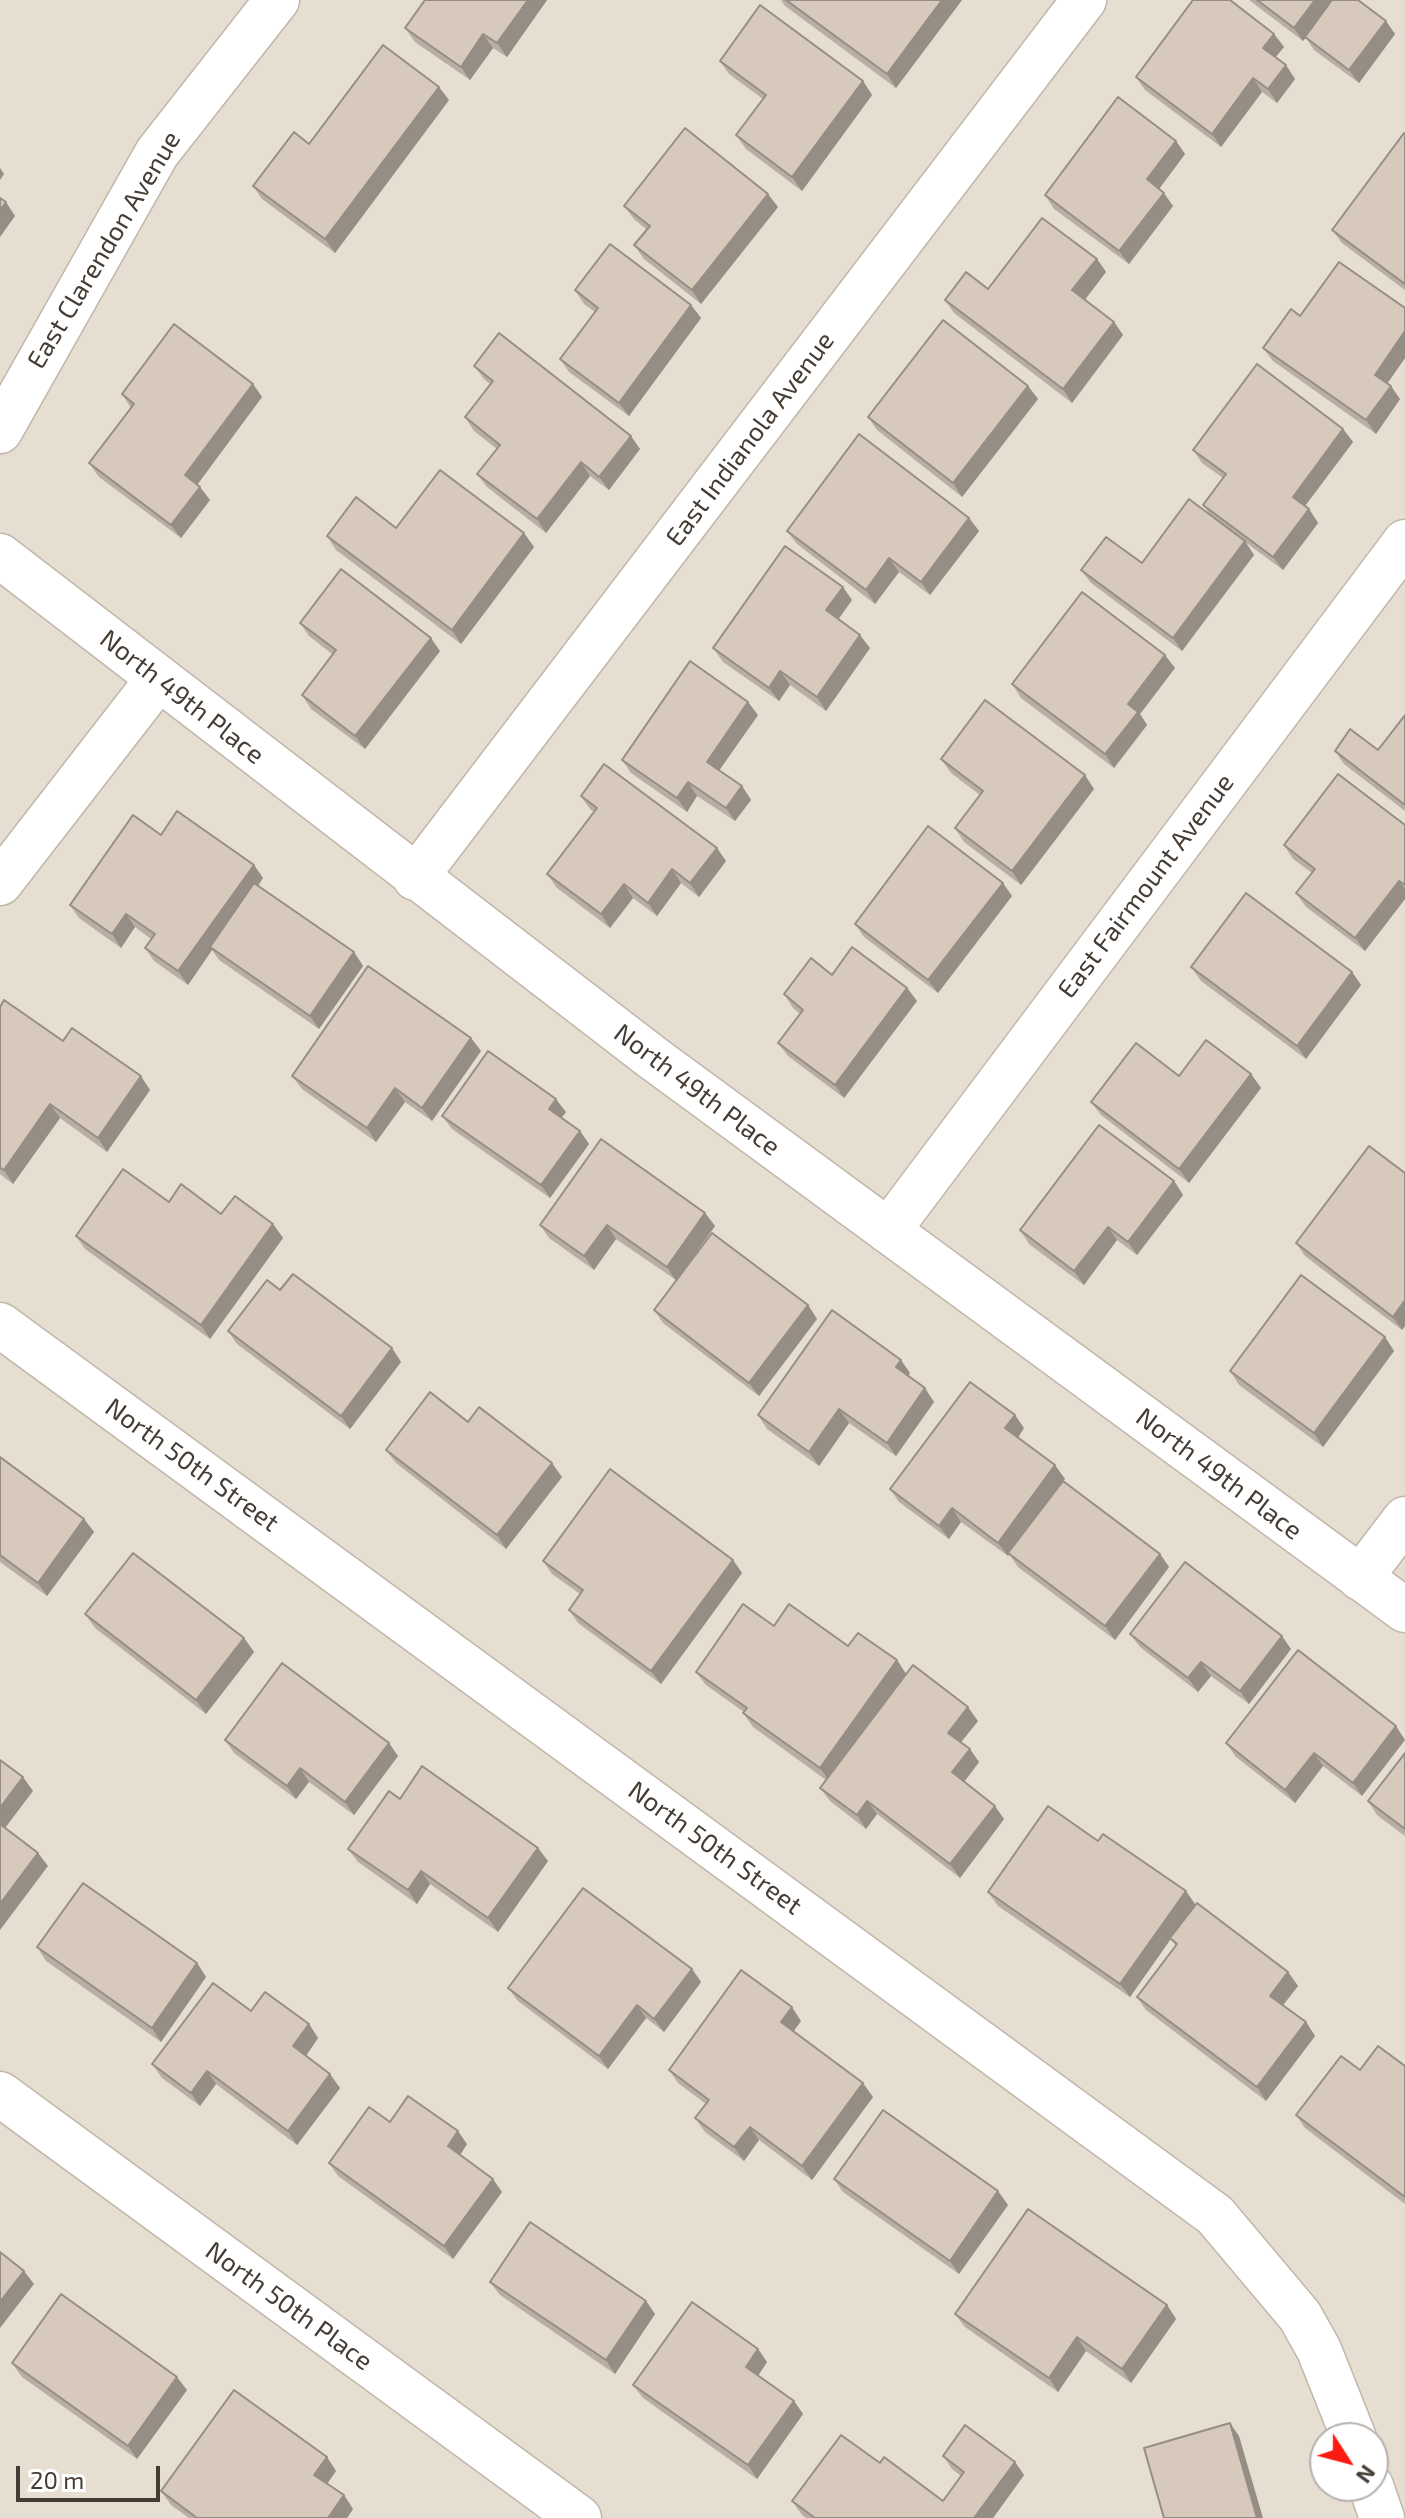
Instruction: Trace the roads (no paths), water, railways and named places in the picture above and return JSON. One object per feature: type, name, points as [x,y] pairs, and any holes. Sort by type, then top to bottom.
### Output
[{"type":"street","name":"East Clarendon Avenue","points":[[0,431],[157,153],[277,0]]},
{"type":"street","name":"East Indianola Avenue","points":[[415,878],[1084,0]]},
{"type":"street","name":"East Fairmount Avenue","points":[[888,1231],[1405,542]]},
{"type":"street","name":"North 49th Place","points":[[0,556],[415,878],[888,1231],[1405,1610]]},
{"type":"street","points":[[0,883],[158,679]]},
{"type":"street","name":"North 50th Street","points":[[0,1325],[1215,2215],[1300,2316],[1325,2363],[1348,2422]]},
{"type":"street","points":[[1360,1578],[1405,1519]]},
{"type":"street","name":"North 50th Place","points":[[0,2094],[579,2518]]}]
